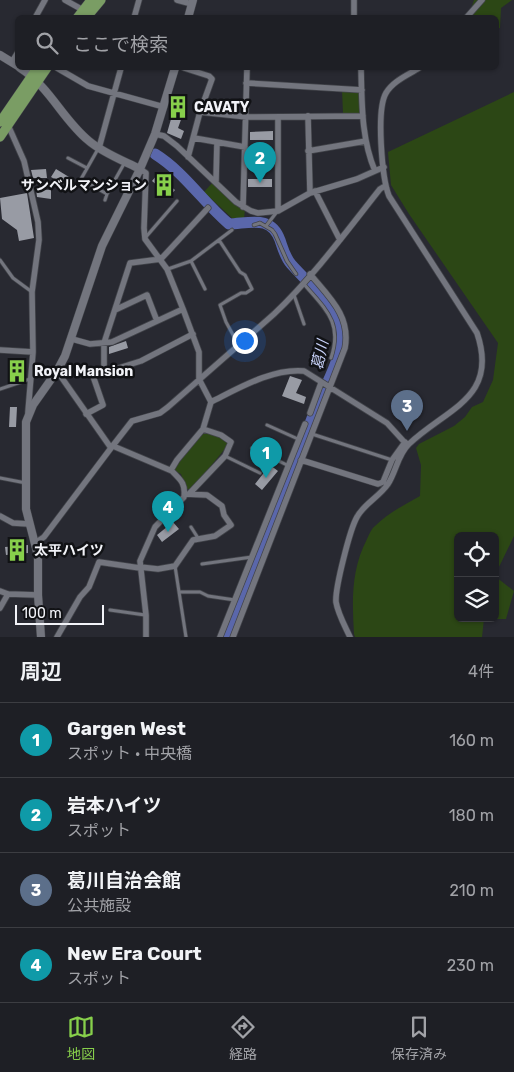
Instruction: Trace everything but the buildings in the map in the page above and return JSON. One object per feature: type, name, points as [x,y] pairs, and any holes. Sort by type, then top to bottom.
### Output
[{"type":"main road","points":[[85,14],[91,0]]},
{"type":"main road","points":[[85,14],[101,0]]},
{"type":"main road","points":[[0,137],[3,118],[35,74]]},
{"type":"street","points":[[36,15],[44,0]]},
{"type":"street","points":[[65,0],[85,14]]},
{"type":"street","points":[[135,15],[139,0]]},
{"type":"street","points":[[177,0],[192,2],[189,15]]},
{"type":"street","points":[[354,0],[354,15]]},
{"type":"street","points":[[469,15],[482,0]]},
{"type":"street","points":[[0,55],[15,64]]},
{"type":"street","points":[[60,70],[88,86],[164,107]]},
{"type":"street","points":[[99,148],[120,70]]},
{"type":"street","points":[[28,414],[58,371],[72,339],[102,246],[140,170],[155,134],[174,70]]},
{"type":"street","points":[[188,157],[200,112],[212,79],[198,70]]},
{"type":"street","points":[[243,207],[247,70]]},
{"type":"street","points":[[362,70],[363,116],[366,141],[375,171]]},
{"type":"street","points":[[302,460],[378,484],[383,482],[392,460],[406,444],[470,396],[478,384],[482,370],[482,347],[477,333],[394,205],[385,186],[381,114],[385,95],[390,88],[416,70]]},
{"type":"street","points":[[35,74],[75,128],[90,142],[146,173],[145,239],[167,270],[183,309],[199,352],[199,379],[211,402],[203,429],[177,460],[172,471]]},
{"type":"street","points":[[246,83],[362,90]]},
{"type":"street","points":[[200,112],[247,117],[363,116]]},
{"type":"street","points":[[308,116],[308,151],[312,192],[340,240]]},
{"type":"street","points":[[278,117],[278,211]]},
{"type":"street","points":[[3,118],[17,142],[24,161],[38,222],[39,240],[32,292],[33,352],[26,422],[26,509],[38,556],[41,637]]},
{"type":"street","points":[[155,134],[164,136],[170,141],[236,202],[258,213],[278,211],[312,192],[357,179],[384,167]]},
{"type":"street","points":[[194,138],[245,146]]},
{"type":"street","points":[[308,151],[366,141]]},
{"type":"street","points":[[216,182],[218,142]]},
{"type":"street","points":[[35,543],[44,537],[132,422],[160,413],[274,314],[294,294],[380,189],[385,186]]},
{"type":"street","points":[[104,373],[104,343],[130,263],[161,259],[208,208]]},
{"type":"street","points":[[233,637],[345,348],[345,321],[337,305],[310,274]]},
{"type":"street","points":[[115,310],[146,295],[157,321]]},
{"type":"street","points":[[72,339],[90,344],[112,342],[183,309]]},
{"type":"street","points":[[86,414],[104,405],[93,376],[141,361],[193,334]]},
{"type":"street","points":[[0,350],[33,352]]},
{"type":"street","points":[[58,371],[86,414],[112,447],[172,471],[179,476],[187,494]]},
{"type":"street","points":[[211,402],[258,380],[289,371],[308,372],[330,389],[387,423],[406,444]]},
{"type":"street","points":[[310,413],[321,383]]},
{"type":"street","points":[[220,637],[305,424]]},
{"type":"street","points":[[146,637],[146,615],[140,560],[155,527],[225,456],[231,442],[220,435],[203,429]]},
{"type":"street","points":[[350,637],[336,600],[338,582],[353,526],[362,510],[389,482],[406,444]]},
{"type":"street","points":[[56,637],[80,597],[89,588],[99,562],[158,569],[175,566],[193,540],[215,536],[231,525],[224,515],[222,506],[208,495],[187,494]]},
{"type":"street","points":[[274,500],[284,505]]},
{"type":"street","points":[[0,516],[13,522],[29,524]]},
{"type":"street","points":[[0,591],[8,594],[38,595]]},
{"type":"street","points":[[0,608],[8,594]]},
{"type":"lane","points":[[99,148],[81,179],[108,194]]},
{"type":"lane","points":[[68,158],[87,168]]},
{"type":"lane","points":[[105,200],[125,162]]},
{"type":"lane","points":[[145,239],[178,201]]},
{"type":"lane","points":[[266,226],[278,211]]},
{"type":"lane","points":[[254,224],[260,223],[275,234],[287,261],[296,274]]},
{"type":"lane","points":[[167,270],[191,261],[232,230]]},
{"type":"lane","points":[[219,240],[240,272],[245,275],[252,289],[220,305],[226,322],[238,345]]},
{"type":"lane","points":[[0,260],[13,278],[32,292]]},
{"type":"lane","points":[[191,261],[206,289]]},
{"type":"lane","points":[[303,282],[332,318],[335,338],[331,358]]},
{"type":"lane","points":[[294,294],[304,324]]},
{"type":"lane","points":[[0,389],[31,379]]},
{"type":"lane","points":[[267,425],[298,438]]},
{"type":"lane","points":[[312,434],[392,460]]},
{"type":"lane","points":[[252,448],[288,465]]},
{"type":"lane","points":[[225,456],[260,473]]},
{"type":"lane","points":[[0,478],[26,483]]},
{"type":"lane","points":[[191,528],[198,538]]},
{"type":"lane","points":[[202,564],[253,557]]},
{"type":"lane","points":[[175,566],[186,637]]},
{"type":"lane","points":[[179,592],[200,592],[208,596],[236,600]]},
{"type":"lane","points":[[110,610],[146,615]]},
{"type":"green space","points":[[474,0],[512,0],[501,8],[500,28],[499,15],[469,15]]},
{"type":"green space","points":[[342,90],[358,92],[360,94],[361,111],[359,113],[343,113]]},
{"type":"green space","points":[[514,92],[514,536],[499,567],[499,532],[454,532],[454,622],[484,622],[482,637],[355,637],[354,634],[353,598],[355,574],[369,534],[385,517],[420,496],[421,465],[416,448],[419,444],[454,426],[465,417],[472,407],[483,402],[493,380],[498,343],[391,185],[388,152]]},
{"type":"green space","points":[[213,182],[245,210],[244,218],[232,218],[204,192]]},
{"type":"green space","points":[[207,432],[219,436],[228,442],[228,445],[192,489],[186,489],[181,474],[175,471],[175,469],[185,454]]},
{"type":"green space","points":[[499,579],[514,591],[506,619],[499,619]]},
{"type":"waterway","name":"葛川","points":[[155,154],[175,169],[229,224],[259,222],[271,227],[276,232],[289,261],[327,303],[340,330],[340,347],[336,364],[314,413],[256,565],[226,637]]},
{"type":"place","name":"CAVATY","points":[[178,107]]},
{"type":"place","name":"岩本ハイツ","points":[[260,183]]},
{"type":"place","name":"サンベルマンション","points":[[164,185]]},
{"type":"place","name":"Royal Mansion","points":[[17,371]]},
{"type":"place","name":"葛川自治会館","points":[[407,431]]},
{"type":"place","name":"Gargen West","points":[[266,478]]},
{"type":"place","name":"New Era Court","points":[[168,532]]},
{"type":"place","name":"太平ハイツ","points":[[17,550]]}]
